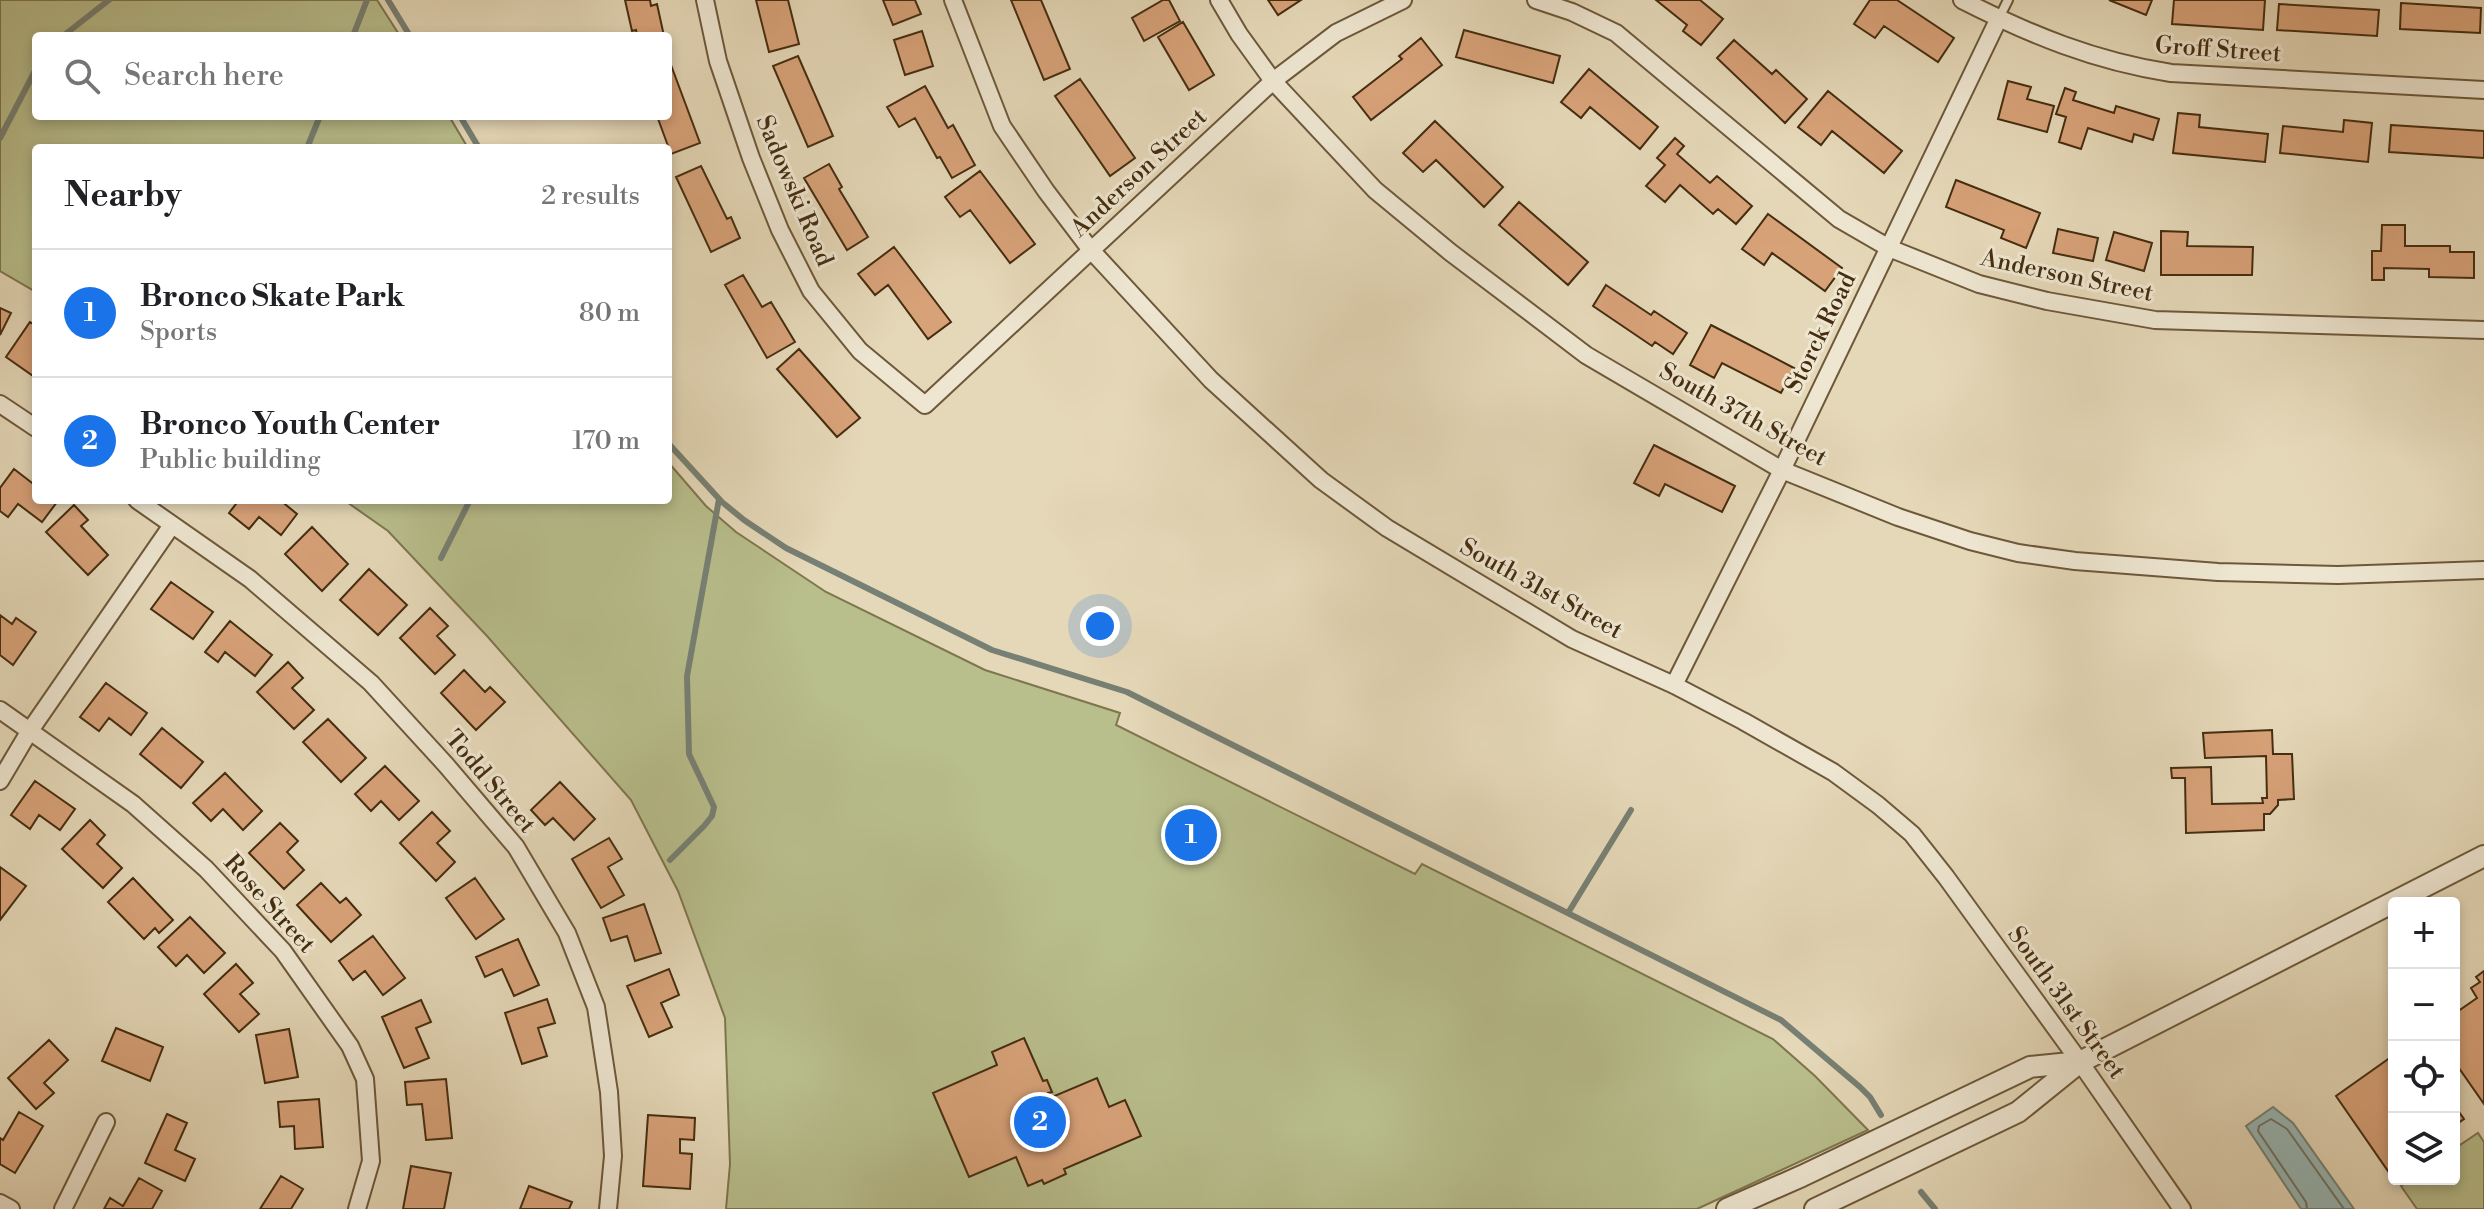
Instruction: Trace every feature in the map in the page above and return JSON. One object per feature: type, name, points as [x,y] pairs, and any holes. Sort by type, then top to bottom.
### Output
[{"type":"street","name":"Sadowski Road","points":[[705,0],[718,61],[751,158],[780,230],[811,291],[860,351],[925,405]]},
{"type":"street","name":"South 31st Street","points":[[953,0],[1002,126],[1046,191],[1090,249],[1211,380],[1321,480],[1387,528],[1572,639],[1674,685],[1833,772],[1912,834],[2080,1062],[2182,1209]]},
{"type":"street","name":"South 37th Street","points":[[1219,0],[1273,81],[1375,190],[1450,252],[1586,355],[1782,470],[1898,517],[2018,553],[2075,561],[2218,572],[2323,574],[2484,570]]},
{"type":"street","name":"Anderson Street","points":[[925,405],[1273,81],[1336,33],[1403,0]]},
{"type":"street","name":"Anderson Street","points":[[1536,0],[1572,12],[1616,33],[1839,219],[1889,248],[1979,284],[2047,301],[2155,320],[2484,330]]},
{"type":"street","name":"Groff Street","points":[[1962,0],[2082,53],[2125,66],[2171,73],[2484,90]]},
{"type":"street","name":"Storck Road","points":[[1674,685],[1782,470],[1999,18]]},
{"type":"street","points":[[0,404],[32,425]]},
{"type":"street","name":"Todd Street","points":[[143,504],[250,579],[371,683],[516,847],[567,933],[596,1007],[610,1104],[613,1156],[608,1209]]},
{"type":"street","points":[[0,781],[29,732],[172,525]]},
{"type":"street","name":"Rose Street","points":[[0,710],[133,804],[206,869],[283,951],[350,1046],[365,1079],[371,1161],[357,1209]]},
{"type":"street","points":[[1815,1209],[2018,1112],[2080,1062],[2484,856]]},
{"type":"street","points":[[1727,1209],[2030,1067],[2080,1062]]},
{"type":"street","points":[[63,1209],[106,1122]]},
{"type":"street","points":[[0,1203],[11,1209]]},
{"type":"lane","name":"Storck Road","points":[[1999,18],[2008,0]]},
{"type":"green space","points":[[0,0],[377,0],[397,32],[32,32],[32,120],[451,120],[466,144],[32,144],[32,290],[0,271]]},
{"type":"green space","points":[[672,467],[706,506],[736,532],[826,592],[985,670],[1120,713],[1116,725],[1415,874],[1422,864],[1773,1039],[1868,1130],[1697,1209],[726,1209],[730,1164],[725,1018],[678,891],[631,800],[487,636],[388,531],[350,504],[672,504]]},
{"type":"green space","points":[[2478,1133],[2484,1142],[2484,1209],[2417,1209],[2401,1186],[2460,1185],[2460,1145]]},
{"type":"water","points":[[2273,1107],[2293,1123],[2354,1209],[2301,1209],[2246,1126]]},
{"type":"building","points":[[625,0],[650,0],[651,6],[657,4],[663,32],[632,31]]},
{"type":"building","points":[[756,0],[788,0],[799,44],[769,52]]},
{"type":"building","points":[[883,0],[915,0],[921,14],[893,25]]},
{"type":"building","points":[[1011,0],[1041,0],[1070,69],[1044,80]]},
{"type":"building","points":[[1163,0],[1169,0],[1180,21],[1144,41],[1132,18]]},
{"type":"building","points":[[1268,0],[1301,0],[1278,15]]},
{"type":"building","points":[[1656,0],[1700,0],[1723,19],[1701,45],[1683,31],[1687,25]]},
{"type":"building","points":[[1870,0],[1897,0],[1954,38],[1938,62],[1884,26],[1875,38],[1854,24]]},
{"type":"building","points":[[2109,0],[2152,0],[2146,15]]},
{"type":"building","points":[[2174,0],[2265,0],[2263,30],[2172,24]]},
{"type":"building","points":[[2401,3],[2481,8],[2480,33],[2400,29]]},
{"type":"building","points":[[2279,4],[2379,10],[2377,36],[2277,30]]},
{"type":"building","points":[[1183,22],[1214,75],[1189,90],[1158,37]]},
{"type":"building","points":[[1464,30],[1560,56],[1553,83],[1456,57]]},
{"type":"building","points":[[922,31],[933,66],[905,75],[894,40]]},
{"type":"building","points":[[1421,38],[1442,65],[1371,120],[1353,97],[1402,59],[1399,56]]},
{"type":"building","points":[[1734,40],[1772,74],[1776,70],[1807,99],[1785,123],[1717,58]]},
{"type":"building","points":[[798,56],[833,136],[808,147],[773,66]]},
{"type":"building","points":[[672,68],[700,143],[672,154],[672,144],[667,144],[658,120],[672,120]]},
{"type":"building","points":[[1589,69],[1658,127],[1640,149],[1590,107],[1581,118],[1561,102]]},
{"type":"building","points":[[1080,79],[1135,158],[1110,176],[1055,96]]},
{"type":"building","points":[[2008,81],[2031,87],[2027,99],[2054,106],[2047,132],[1998,119]]},
{"type":"building","points":[[925,86],[948,128],[953,125],[975,165],[952,178],[915,118],[899,127],[887,107]]},
{"type":"building","points":[[2065,88],[2076,92],[2073,100],[2114,113],[2116,106],[2159,119],[2153,140],[2134,134],[2132,142],[2088,128],[2081,149],[2059,142],[2066,117],[2056,114]]},
{"type":"building","points":[[1828,91],[1902,151],[1884,173],[1832,131],[1821,145],[1798,127]]},
{"type":"building","points":[[2178,113],[2200,115],[2199,127],[2268,134],[2265,162],[2173,153]]},
{"type":"building","points":[[2344,120],[2372,123],[2368,162],[2280,153],[2283,126],[2343,132]]},
{"type":"building","points":[[1435,121],[1503,187],[1484,207],[1436,160],[1423,172],[1403,153]]},
{"type":"building","points":[[2391,125],[2484,131],[2484,158],[2389,152]]},
{"type":"building","points":[[1675,138],[1684,146],[1677,154],[1710,183],[1717,176],[1752,206],[1736,224],[1718,209],[1713,214],[1680,185],[1665,202],[1646,186],[1665,165],[1657,158]]},
{"type":"building","points":[[829,164],[842,187],[839,189],[868,237],[847,250],[804,178]]},
{"type":"building","points":[[701,166],[740,238],[711,252],[676,177]]},
{"type":"building","points":[[980,171],[1035,244],[1010,263],[970,210],[960,217],[945,197]]},
{"type":"building","points":[[1956,180],[2040,213],[2026,248],[2001,238],[2004,230],[1946,207]]},
{"type":"building","points":[[1519,202],[1588,262],[1568,285],[1499,225]]},
{"type":"building","points":[[1768,214],[1842,268],[1825,291],[1772,253],[1764,265],[1742,249]]},
{"type":"building","points":[[2382,225],[2405,225],[2405,246],[2450,246],[2450,252],[2474,252],[2474,278],[2429,277],[2429,269],[2384,268],[2384,280],[2372,280],[2372,251],[2381,251]]},
{"type":"building","points":[[2058,229],[2098,238],[2093,261],[2053,253]]},
{"type":"building","points":[[2161,231],[2188,232],[2187,246],[2253,247],[2252,275],[2161,275]]},
{"type":"building","points":[[2114,232],[2152,243],[2144,271],[2106,260]]},
{"type":"building","points":[[894,247],[951,322],[928,339],[888,285],[875,295],[858,274]]},
{"type":"building","points":[[743,275],[762,307],[771,302],[795,342],[767,358],[725,285]]},
{"type":"building","points":[[1606,285],[1651,315],[1654,311],[1687,333],[1673,354],[1655,342],[1652,346],[1593,306]]},
{"type":"building","points":[[0,308],[11,313],[0,335]]},
{"type":"building","points":[[30,322],[32,323],[32,375],[6,357]]},
{"type":"building","points":[[1711,325],[1794,368],[1781,393],[1722,363],[1714,378],[1690,365]]},
{"type":"building","points":[[799,349],[860,418],[837,437],[777,369]]},
{"type":"building","points":[[1654,445],[1735,486],[1722,512],[1665,484],[1659,496],[1634,483]]},
{"type":"building","points":[[14,469],[32,483],[32,504],[56,504],[42,522],[18,504],[8,517],[0,511],[0,488]]},
{"type":"building","points":[[236,504],[285,504],[297,514],[281,535],[259,517],[249,529],[229,513]]},
{"type":"building","points":[[74,505],[88,520],[81,526],[108,555],[88,575],[46,532]]},
{"type":"building","points":[[312,527],[348,564],[322,591],[285,554]]},
{"type":"building","points":[[369,569],[407,605],[378,635],[340,600]]},
{"type":"building","points":[[171,582],[213,612],[193,639],[151,609]]},
{"type":"building","points":[[430,608],[448,626],[437,636],[455,655],[435,674],[400,638]]},
{"type":"building","points":[[0,615],[12,624],[16,618],[36,632],[13,665],[0,655]]},
{"type":"building","points":[[230,621],[272,655],[255,676],[225,652],[218,662],[205,652]]},
{"type":"building","points":[[288,662],[303,678],[292,688],[314,710],[294,729],[257,692]]},
{"type":"building","points":[[464,670],[485,692],[490,687],[505,702],[476,730],[441,693]]},
{"type":"building","points":[[106,683],[147,713],[131,735],[109,718],[99,731],[80,717]]},
{"type":"building","points":[[328,719],[366,758],[341,782],[303,742]]},
{"type":"building","points":[[162,728],[203,762],[181,788],[140,754]]},
{"type":"building","points":[[2272,730],[2273,754],[2292,754],[2294,799],[2278,800],[2278,805],[2270,814],[2264,814],[2264,830],[2186,833],[2185,778],[2172,778],[2171,768],[2211,767],[2212,804],[2263,803],[2262,798],[2267,798],[2266,756],[2205,758],[2203,733]]},
{"type":"building","points":[[385,766],[419,801],[399,820],[381,801],[371,811],[355,794]]},
{"type":"building","points":[[225,773],[262,811],[243,830],[223,809],[211,821],[193,803]]},
{"type":"building","points":[[35,781],[75,809],[60,830],[39,815],[30,829],[11,815]]},
{"type":"building","points":[[560,782],[595,819],[574,840],[553,818],[545,825],[531,810]]},
{"type":"building","points":[[432,812],[450,831],[437,843],[455,862],[436,881],[400,843]]},
{"type":"building","points":[[90,820],[105,835],[97,844],[122,868],[103,888],[62,849]]},
{"type":"building","points":[[280,823],[298,841],[287,852],[304,870],[284,889],[249,853]]},
{"type":"building","points":[[609,838],[622,859],[608,867],[624,895],[601,908],[572,859]]},
{"type":"building","points":[[0,867],[26,886],[0,920]]},
{"type":"building","points":[[133,878],[173,920],[159,933],[155,928],[144,939],[108,902]]},
{"type":"building","points":[[475,878],[504,919],[476,939],[446,898]]},
{"type":"building","points":[[321,883],[340,903],[346,898],[361,915],[331,942],[297,905]]},
{"type":"building","points":[[644,904],[661,953],[635,961],[627,936],[611,941],[603,918]]},
{"type":"building","points":[[190,917],[225,953],[204,973],[187,955],[176,966],[158,947]]},
{"type":"building","points":[[373,936],[405,978],[383,995],[365,971],[353,980],[339,961]]},
{"type":"building","points":[[518,939],[539,985],[514,996],[502,969],[485,977],[476,957]]},
{"type":"building","points":[[236,964],[253,983],[240,994],[259,1014],[239,1032],[204,994]]},
{"type":"building","points":[[669,969],[679,995],[661,1003],[672,1027],[649,1037],[627,986]]},
{"type":"building","points":[[2484,971],[2484,1104],[2460,1070],[2460,1010],[2477,998],[2471,988],[2480,982],[2476,977]]},
{"type":"building","points":[[547,999],[555,1023],[538,1028],[547,1056],[522,1064],[505,1013]]},
{"type":"building","points":[[421,1000],[431,1022],[416,1028],[429,1058],[404,1068],[382,1017]]},
{"type":"building","points":[[116,1028],[163,1047],[150,1081],[102,1061]]},
{"type":"building","points":[[289,1029],[298,1077],[265,1083],[256,1035]]},
{"type":"building","points":[[1024,1038],[1043,1081],[1047,1080],[1052,1092],[1048,1093],[1050,1098],[1097,1078],[1109,1107],[1125,1100],[1141,1136],[1064,1169],[1066,1174],[1044,1184],[1042,1180],[1028,1186],[1016,1157],[969,1177],[933,1093],[997,1065],[992,1052]]},
{"type":"building","points":[[49,1040],[68,1060],[44,1083],[54,1093],[36,1109],[8,1078]]},
{"type":"building","points":[[2388,1059],[2388,1171],[2336,1096]]},
{"type":"building","points":[[446,1079],[452,1138],[426,1140],[422,1104],[407,1105],[405,1082]]},
{"type":"building","points":[[319,1099],[323,1147],[295,1149],[294,1126],[280,1127],[278,1102]]},
{"type":"building","points":[[19,1112],[43,1126],[15,1173],[0,1164],[0,1138],[3,1140]]},
{"type":"building","points":[[167,1114],[187,1123],[175,1150],[195,1159],[185,1181],[145,1163]]},
{"type":"building","points":[[648,1115],[695,1118],[694,1140],[680,1139],[680,1153],[692,1154],[690,1189],[643,1186]]},
{"type":"building","points":[[411,1166],[451,1173],[444,1209],[403,1209]]},
{"type":"building","points":[[281,1176],[303,1189],[291,1209],[260,1209]]},
{"type":"building","points":[[139,1178],[162,1191],[152,1209],[104,1209],[110,1198],[123,1206]]},
{"type":"building","points":[[529,1186],[572,1202],[569,1209],[520,1209]]},
{"type":"waterway","points":[[68,32],[109,0]]},
{"type":"waterway","points":[[355,32],[367,0]]},
{"type":"waterway","points":[[388,0],[408,32]]},
{"type":"waterway","points":[[0,138],[32,77]]},
{"type":"waterway","points":[[309,144],[318,120]]},
{"type":"waterway","points":[[462,120],[477,144]]},
{"type":"waterway","points":[[672,447],[722,502],[786,548],[992,650],[1127,692],[1781,1020],[1860,1087],[1881,1115]]},
{"type":"waterway","points":[[670,860],[704,826],[712,816],[714,807],[689,754],[687,676],[719,499]]},
{"type":"waterway","points":[[441,558],[468,504]]},
{"type":"waterway","points":[[1568,913],[1631,810]]},
{"type":"waterway","points":[[1921,1192],[1935,1209]]},
{"type":"place","name":"Bronco Skate Park","points":[[1191,835]]},
{"type":"place","name":"Bronco Youth Center","points":[[1040,1122]]}]
